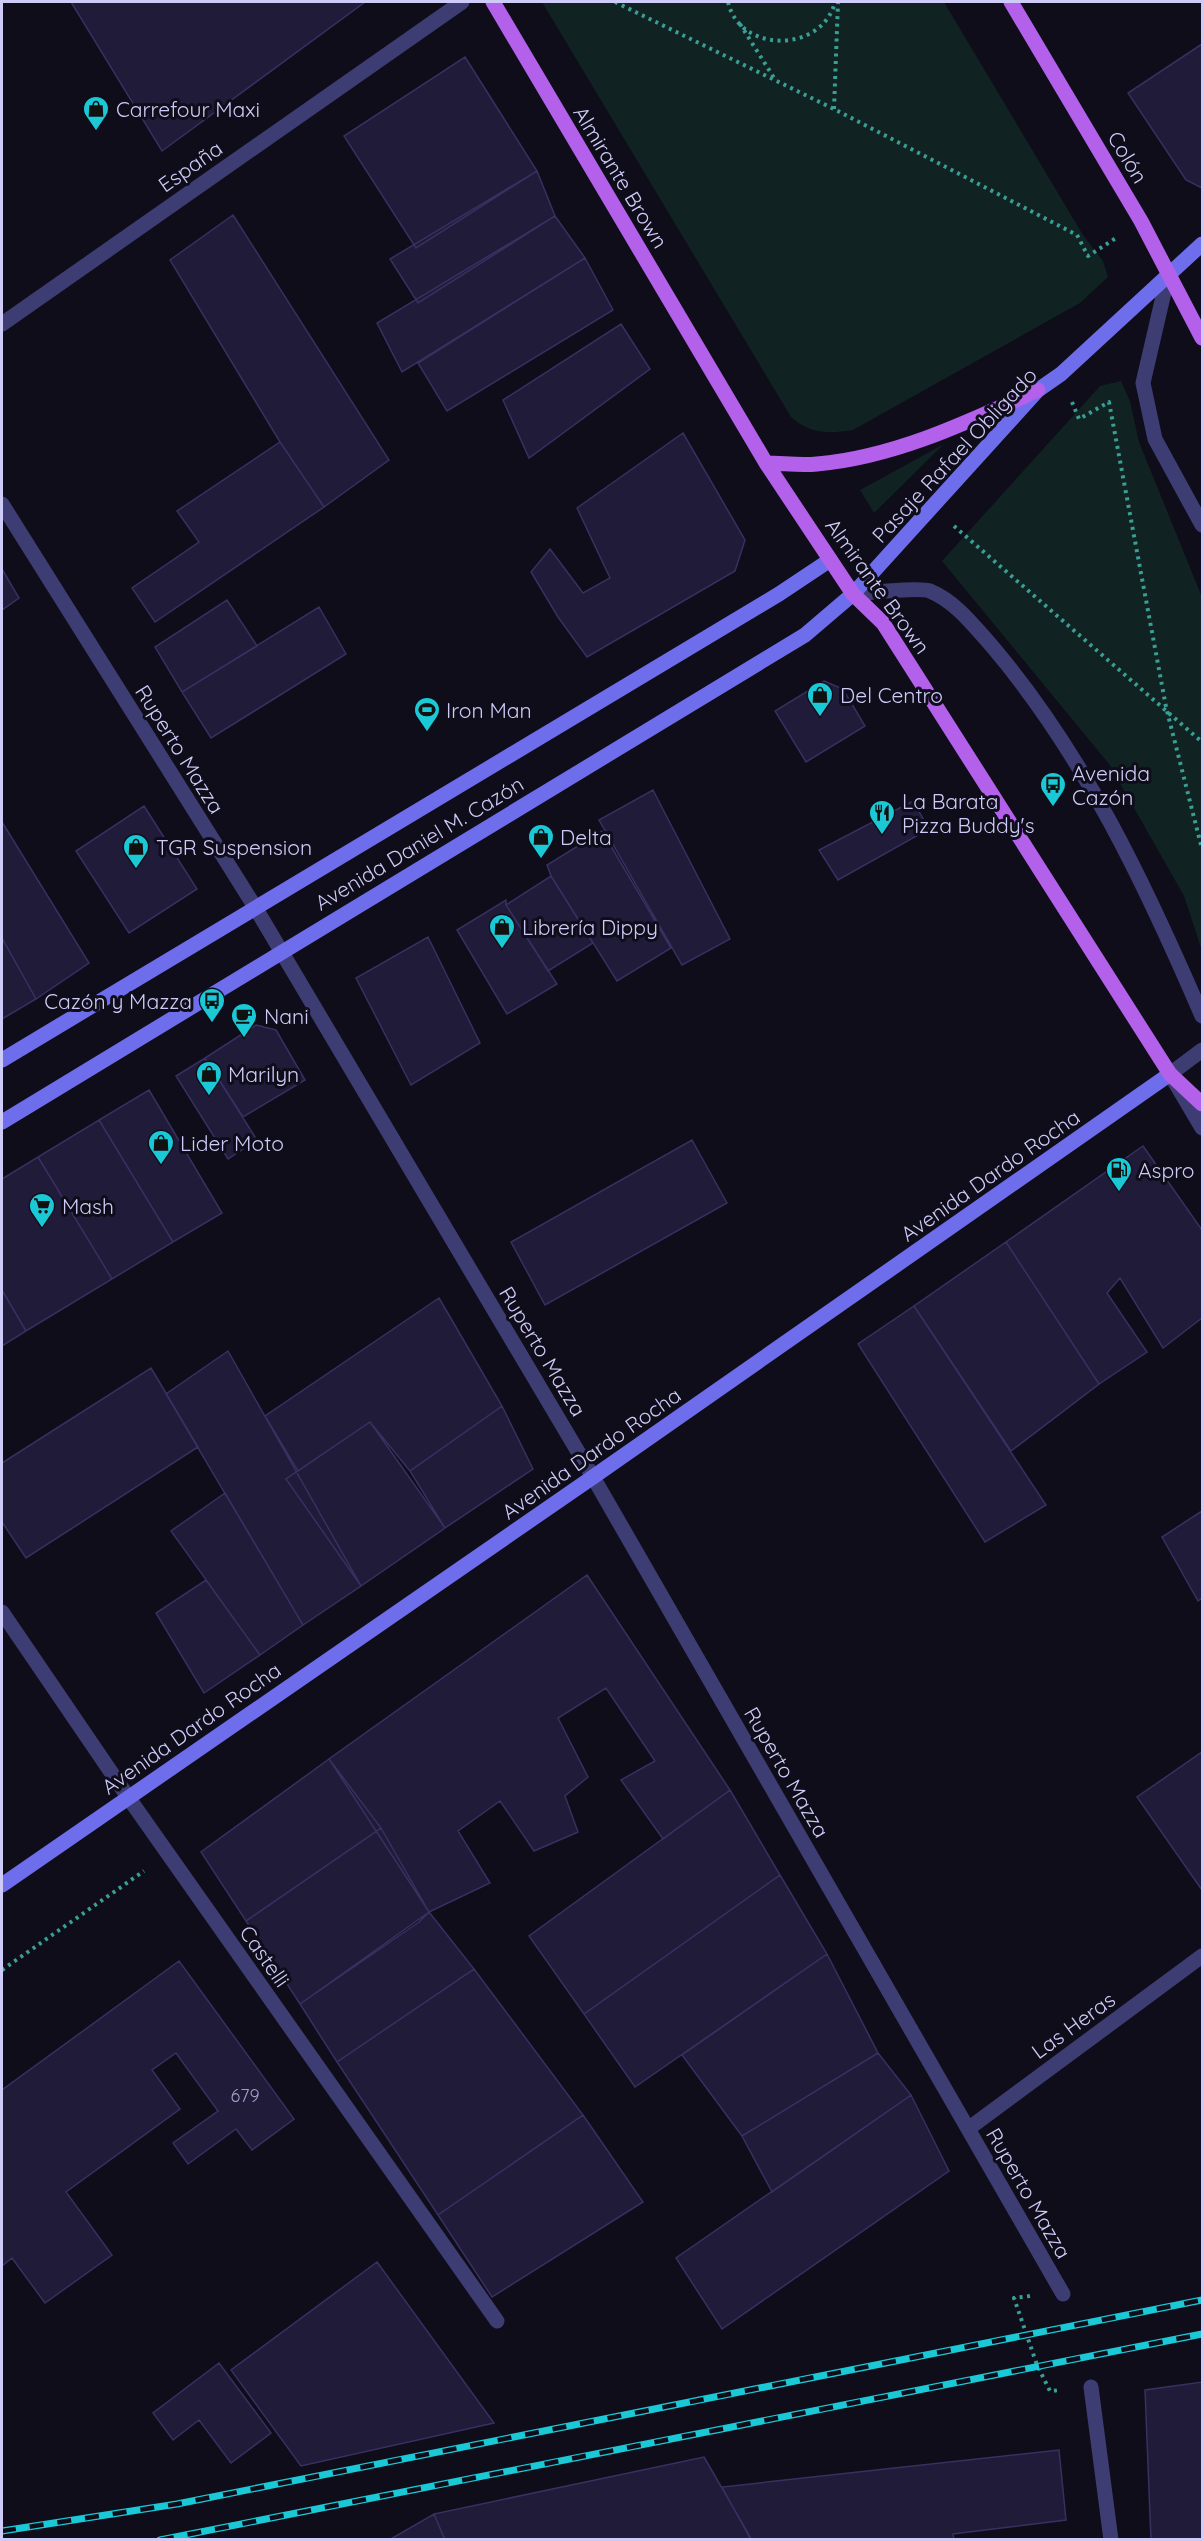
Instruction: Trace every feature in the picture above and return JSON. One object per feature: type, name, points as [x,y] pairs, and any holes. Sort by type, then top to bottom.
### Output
[{"type":"main road","name":"Almirante Brown","points":[[493,2],[766,463],[853,594],[884,623],[1170,1074]]},
{"type":"main road","name":"Colón","points":[[1011,2],[1141,221],[1203,338]]},
{"type":"main road","name":"Pasaje Rafael Obligado","points":[[853,594],[1038,390],[1061,374],[1203,244]]},
{"type":"main road","points":[[766,463],[814,465],[854,460],[897,448],[964,423],[1038,390]]},
{"type":"main road","name":"Avenida Daniel M. Cazón","points":[[2,1060],[769,600],[830,560]]},
{"type":"main road","name":"Avenida Daniel M. Cazón","points":[[2,1122],[281,950],[805,635],[853,594]]},
{"type":"main road","points":[[1170,1074],[1203,1104]]},
{"type":"main road","name":"Avenida Dardo Rocha","points":[[2,1885],[593,1478],[1170,1074]]},
{"type":"street","name":"España","points":[[2,324],[462,2]]},
{"type":"street","points":[[1168,275],[1143,383],[1155,439],[1203,525]]},
{"type":"street","name":"Ruperto Mazza","points":[[2,504],[281,950],[593,1478],[1063,2294]]},
{"type":"street","points":[[853,594],[928,590],[959,609],[1025,686],[1104,810],[1161,921],[1203,1016]]},
{"type":"street","name":"Avenida Dardo Rocha","points":[[1170,1074],[1203,1050]]},
{"type":"street","name":"Almirante Brown","points":[[1170,1074],[1203,1128]]},
{"type":"street","name":"Castelli","points":[[2,1612],[128,1797],[497,2321]]},
{"type":"street","name":"Las Heras","points":[[968,2129],[1203,1956]]},
{"type":"street","points":[[1091,2387],[1111,2540]]},
{"type":"path","points":[[615,2],[834,109],[1077,235],[1088,255],[1141,221]]},
{"type":"path","points":[[727,2],[776,81]]},
{"type":"path","points":[[738,21],[754,35],[773,41],[791,41],[809,34],[824,23],[836,2]]},
{"type":"path","points":[[834,109],[836,2]]},
{"type":"path","points":[[1061,374],[1079,419],[1109,402],[1166,707],[1203,849]]},
{"type":"path","points":[[931,507],[1166,707],[1203,742]]},
{"type":"path","points":[[2,1970],[168,1854]]},
{"type":"path","points":[[1063,2294],[1014,2298],[1037,2365],[1050,2391],[1091,2387]]},
{"type":"shaded area","points":[[542,2],[944,2],[1083,235],[1103,261],[1108,277],[1080,303],[853,430],[828,432],[805,427],[791,417]]},
{"type":"shaded area","points":[[1121,381],[1130,401],[1139,442],[1202,597],[1202,951],[1184,896],[1109,764],[942,561],[1100,386]]},
{"type":"shaded area","points":[[944,444],[874,513],[860,490]]},
{"type":"building","points":[[71,2],[365,2],[162,151]]},
{"type":"building","points":[[1202,44],[1202,188],[1186,180],[1128,93]]},
{"type":"building","points":[[465,57],[537,171],[416,248],[344,136]]},
{"type":"building","points":[[537,171],[555,216],[418,303],[390,259]]},
{"type":"building","points":[[233,215],[389,460],[324,507],[280,442],[170,260]]},
{"type":"building","points":[[555,216],[585,258],[402,372],[377,323]]},
{"type":"building","points":[[585,258],[613,310],[447,411],[418,363]]},
{"type":"building","points":[[621,324],[650,369],[529,458],[503,400]]},
{"type":"building","points":[[683,433],[745,540],[735,571],[587,657],[558,617],[531,572],[550,549],[583,593],[610,578],[577,508]]},
{"type":"building","points":[[280,442],[324,507],[155,622],[132,588],[199,542],[177,511]]},
{"type":"building","points":[[2,569],[19,598],[2,610]]},
{"type":"building","points":[[227,600],[257,646],[182,692],[155,647]]},
{"type":"building","points":[[319,607],[346,654],[211,738],[182,692]]},
{"type":"building","name":"Del Centro","points":[[824,681],[843,689],[865,726],[806,762],[775,711]]},
{"type":"building","points":[[653,790],[730,939],[682,965],[599,820]]},
{"type":"building","name":"La Barata Pizza Buddy's","points":[[913,801],[929,829],[838,880],[819,850]]},
{"type":"building","name":"TGR Suspension","points":[[144,806],[197,889],[129,933],[76,851]]},
{"type":"building","points":[[2,822],[89,963],[36,999],[2,938]]},
{"type":"building","points":[[602,831],[671,948],[617,981],[551,876],[547,865]]},
{"type":"building","points":[[551,876],[593,943],[548,971],[506,905]]},
{"type":"building","name":"Librería Dippy","points":[[506,900],[506,905],[557,984],[507,1014],[457,930]]},
{"type":"building","points":[[428,937],[480,1043],[411,1085],[356,978]]},
{"type":"building","points":[[2,938],[36,999],[2,1019]]},
{"type":"building","points":[[256,1025],[276,1030],[305,1080],[243,1117],[205,1058]]},
{"type":"building","name":"Marilyn","points":[[205,1058],[257,1140],[228,1159],[176,1076]]},
{"type":"building","name":"Lider Moto","points":[[149,1090],[222,1213],[173,1242],[99,1120]]},
{"type":"building","points":[[99,1120],[173,1242],[112,1279],[38,1157]]},
{"type":"building","points":[[692,1140],[727,1203],[545,1305],[511,1242]]},
{"type":"building","points":[[1143,1146],[1202,1230],[1202,1318],[1163,1348],[1120,1278],[1107,1293],[1147,1352],[1099,1384],[1006,1242]]},
{"type":"building","name":"Mash","points":[[38,1157],[112,1279],[26,1331],[2,1290],[2,1179]]},
{"type":"building","points":[[1006,1242],[1099,1384],[1011,1451],[914,1306]]},
{"type":"building","points":[[2,1290],[26,1331],[2,1346]]},
{"type":"building","points":[[439,1298],[502,1406],[410,1471],[370,1422],[298,1471],[265,1416]]},
{"type":"building","points":[[914,1306],[1046,1505],[985,1542],[858,1344]]},
{"type":"building","points":[[228,1351],[361,1586],[303,1625],[166,1394]]},
{"type":"building","points":[[151,1368],[198,1447],[26,1558],[2,1522],[2,1463]]},
{"type":"building","points":[[502,1406],[533,1469],[445,1528],[410,1471]]},
{"type":"building","points":[[370,1422],[445,1528],[361,1586],[286,1479]]},
{"type":"building","points":[[225,1493],[303,1625],[260,1655],[171,1531]]},
{"type":"building","points":[[1202,1511],[1202,1598],[1198,1601],[1162,1537]]},
{"type":"building","points":[[587,1575],[730,1790],[663,1839],[621,1780],[655,1761],[606,1688],[558,1718],[588,1777],[565,1796],[578,1832],[534,1851],[500,1801],[458,1831],[490,1883],[429,1912],[329,1759]]},
{"type":"building","points":[[206,1580],[260,1655],[204,1693],[156,1613]]},
{"type":"building","points":[[1202,1752],[1202,1890],[1137,1797]]},
{"type":"building","points":[[329,1759],[381,1828],[246,1921],[201,1852]]},
{"type":"building","points":[[730,1790],[780,1875],[584,2014],[529,1936]]},
{"type":"building","points":[[381,1828],[429,1912],[300,2004],[246,1921]]},
{"type":"building","points":[[780,1875],[827,1954],[635,2087],[584,2014]]},
{"type":"building","points":[[429,1912],[474,1969],[337,2062],[300,2004],[419,1922]]},
{"type":"building","points":[[827,1954],[878,2053],[742,2136],[682,2055]]},
{"type":"building","points":[[179,1961],[294,2119],[252,2150],[236,2129],[188,2164],[173,2143],[218,2111],[176,2053],[152,2070],[180,2109],[66,2192],[112,2255],[45,2303],[12,2258],[2,2266],[2,2090]]},
{"type":"building","points":[[474,1969],[583,2115],[438,2215],[337,2062]]},
{"type":"building","points":[[878,2053],[911,2095],[772,2192],[742,2136]]},
{"type":"building","points":[[911,2095],[949,2171],[722,2329],[676,2258]]},
{"type":"building","points":[[583,2115],[643,2202],[492,2297],[438,2215]]},
{"type":"building","points":[[377,2262],[494,2423],[301,2466],[231,2370]]},
{"type":"building","points":[[219,2363],[271,2433],[231,2463],[199,2420],[173,2440],[153,2413]]},
{"type":"building","points":[[1202,2382],[1202,2540],[1151,2540],[1145,2390]]},
{"type":"building","points":[[1059,2450],[1066,2520],[953,2534],[954,2540],[751,2540],[722,2487]]},
{"type":"building","points":[[704,2457],[752,2540],[445,2540],[434,2514]]},
{"type":"building","points":[[434,2514],[445,2540],[389,2540]]},
{"type":"railway","points":[[2,2531],[177,2504],[1202,2300]]},
{"type":"railway","points":[[160,2540],[1202,2334]]},
{"type":"place","name":"Carrefour Maxi","points":[[96,132]]},
{"type":"place","name":"Del Centro","points":[[820,718]]},
{"type":"place","name":"Iron Man","points":[[427,733]]},
{"type":"place","name":"Avenida Cazón","points":[[1053,808]]},
{"type":"place","name":"La Barata Pizza Buddy's","points":[[882,836]]},
{"type":"place","name":"Delta","points":[[541,860]]},
{"type":"place","name":"TGR Suspension","points":[[136,870]]},
{"type":"place","name":"Librería Dippy","points":[[502,950]]},
{"type":"place","name":"Cazón y Mazza","points":[[212,1024]]},
{"type":"place","name":"Nani","points":[[244,1039]]},
{"type":"place","name":"Marilyn","points":[[209,1097]]},
{"type":"place","name":"Lider Moto","points":[[161,1166]]},
{"type":"place","name":"Aspro","points":[[1119,1193]]},
{"type":"place","name":"Mash","points":[[42,1229]]}]
